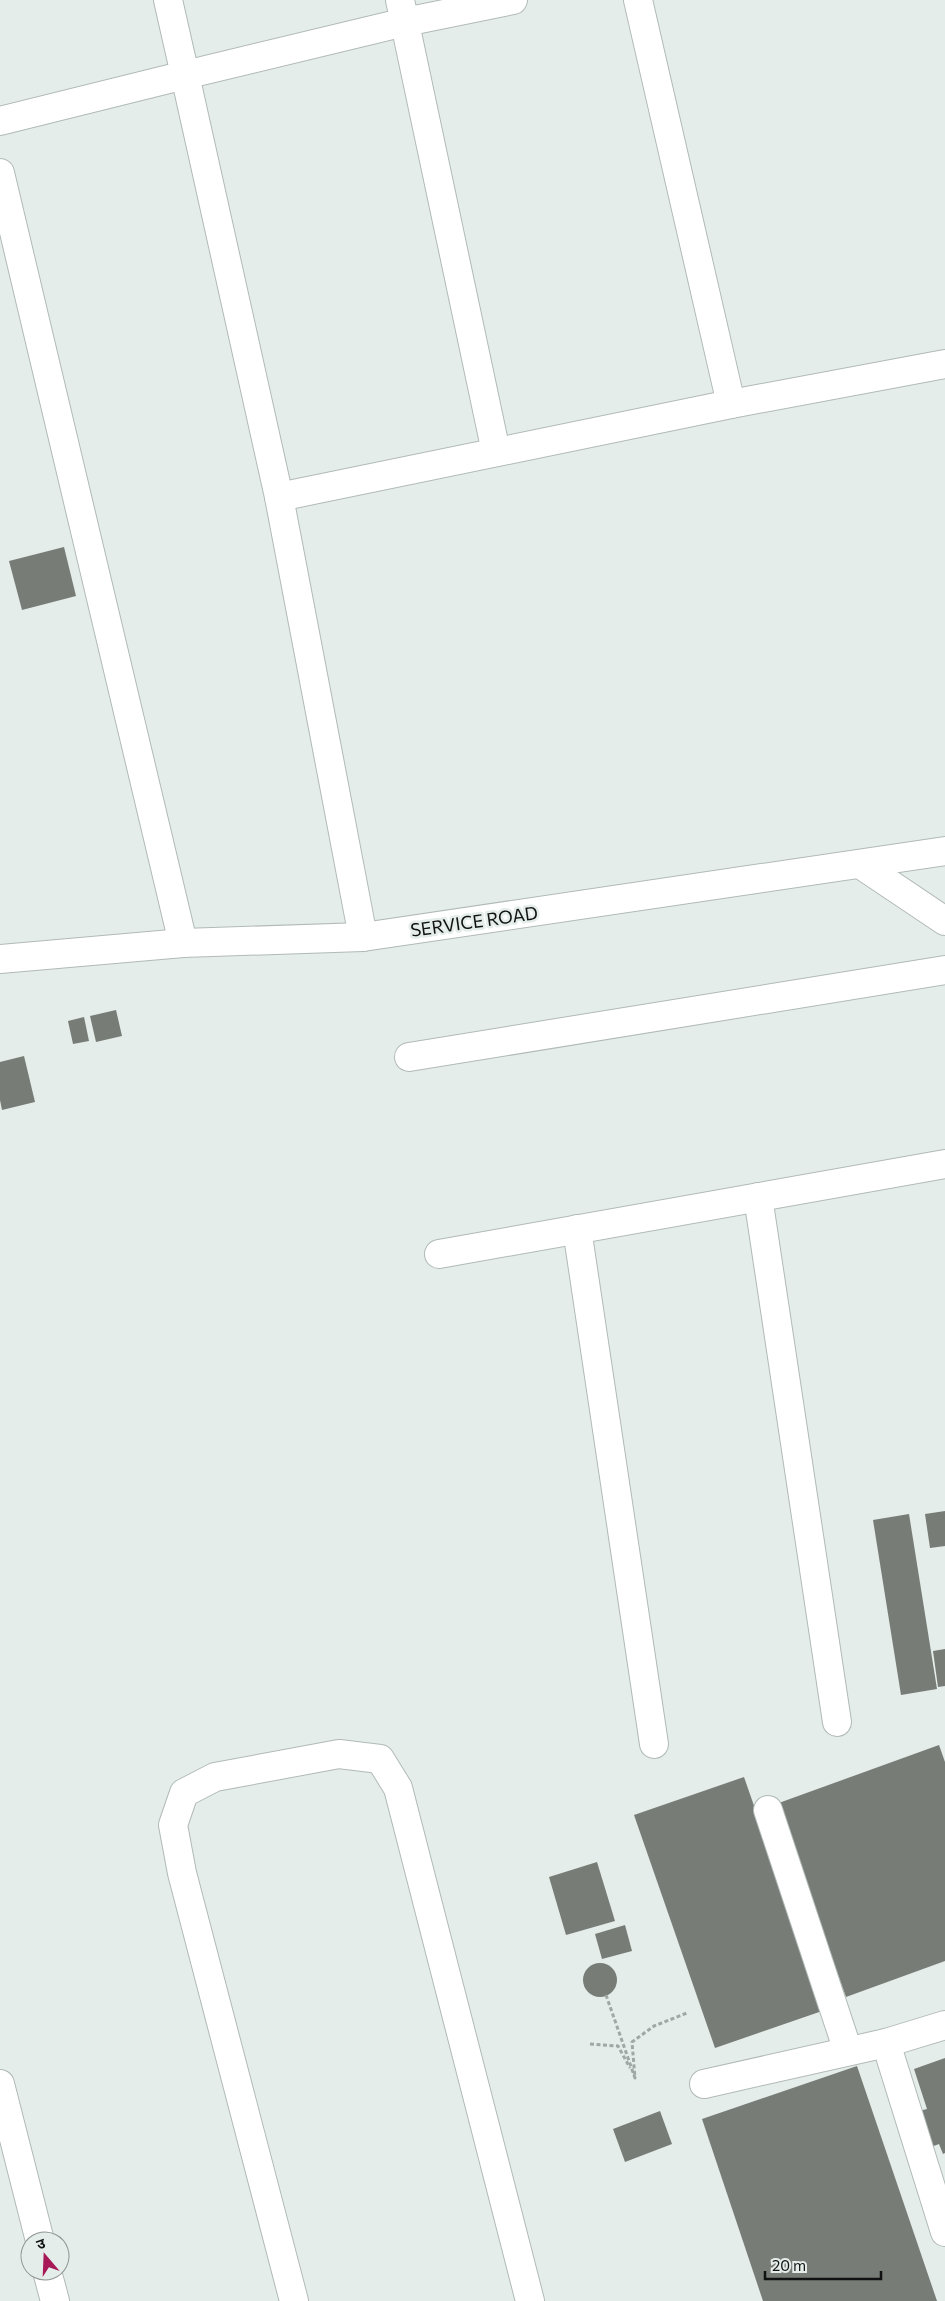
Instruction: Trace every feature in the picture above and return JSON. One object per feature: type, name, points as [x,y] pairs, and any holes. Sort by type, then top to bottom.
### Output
[{"type":"street","points":[[168,0],[279,497],[364,937]]},
{"type":"street","points":[[0,121],[185,75],[402,11],[513,0]]},
{"type":"street","points":[[638,0],[730,404]]},
{"type":"street","points":[[402,11],[496,452]]},
{"type":"street","points":[[0,173],[183,943]]},
{"type":"street","points":[[279,497],[730,404],[945,364]]},
{"type":"street","name":"SERVICE ROAD","points":[[0,959],[183,943],[364,937],[945,851]]},
{"type":"street","points":[[860,864],[945,921]]},
{"type":"street","points":[[409,1057],[945,970]]},
{"type":"street","points":[[438,1254],[945,1164]]},
{"type":"street","points":[[758,1197],[837,1722]]},
{"type":"street","points":[[577,1229],[654,1744]]},
{"type":"street","points":[[294,2301],[182,1873],[173,1826],[184,1793],[215,1777],[339,1754],[380,1759],[398,1788],[530,2301]]},
{"type":"street","points":[[768,1810],[848,2051]]},
{"type":"street","points":[[704,2084],[886,2043],[945,2024]]},
{"type":"street","points":[[886,2043],[945,2232]]},
{"type":"street","points":[[0,2084],[37,2231]]},
{"type":"street","points":[[50,2281],[55,2301]]},
{"type":"path","points":[[606,1995],[635,2078]]},
{"type":"path","points":[[635,2078],[632,2042],[654,2026],[686,2013]]},
{"type":"path","points":[[590,2044],[618,2046],[635,2078]]},
{"type":"building","points":[[64,547],[76,596],[22,610],[9,561]]},
{"type":"building","points":[[116,1010],[122,1036],[96,1042],[90,1016]]},
{"type":"building","points":[[84,1017],[89,1041],[73,1044],[68,1021]]},
{"type":"building","points":[[24,1056],[35,1102],[2,1110],[0,1100],[0,1062]]},
{"type":"building","points":[[945,1511],[945,1546],[930,1548],[925,1514]]},
{"type":"building","points":[[909,1514],[937,1689],[901,1695],[873,1520]]},
{"type":"building","points":[[945,1649],[945,1686],[938,1687],[933,1651]]},
{"type":"building","points":[[939,1745],[945,1762],[945,1961],[846,1997],[776,1804]]},
{"type":"building","points":[[744,1777],[825,2010],[715,2048],[634,1815]]},
{"type":"building","points":[[597,1862],[615,1921],[566,1935],[549,1877]]},
{"type":"building","points":[[625,1925],[632,1951],[602,1959],[595,1934]]},
{"type":"building","points":[[600,1963],[612,1968],[617,1980],[612,1992],[600,1997],[588,1992],[583,1980],[588,1968]]},
{"type":"building","points":[[945,2058],[945,2153],[943,2154],[939,2144],[931,2147],[919,2111],[927,2109],[914,2069]]},
{"type":"building","points":[[857,2066],[937,2301],[763,2301],[702,2119]]},
{"type":"building","points":[[660,2111],[672,2144],[625,2162],[613,2129]]}]
